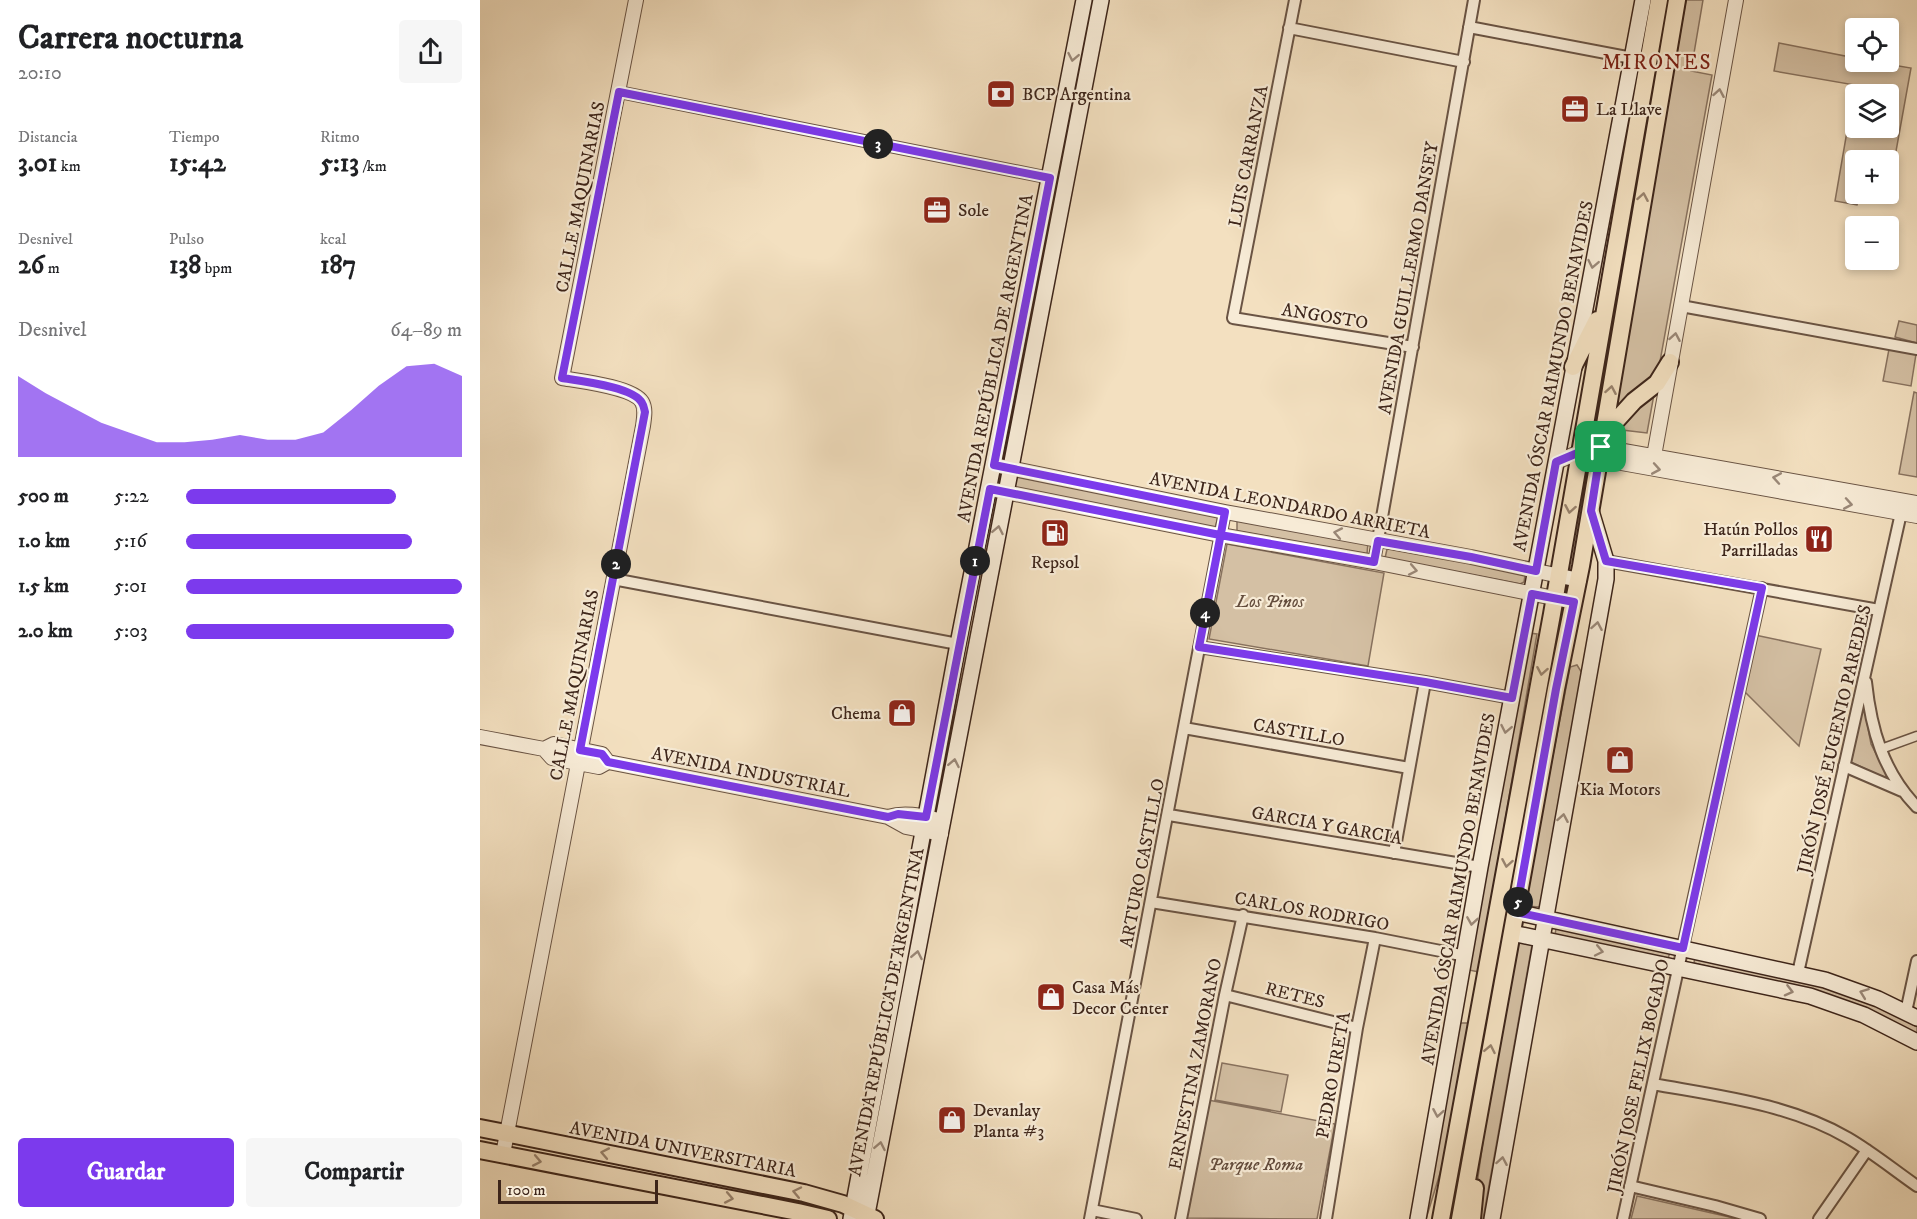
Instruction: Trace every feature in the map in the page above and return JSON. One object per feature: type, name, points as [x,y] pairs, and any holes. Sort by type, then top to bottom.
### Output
[{"type":"main road","name":"AVENIDA REPÚBLICA DE ARGENTINA","points":[[1002,466],[1050,178],[1084,0]]},
{"type":"main road","name":"AVENIDA REPÚBLICA DE ARGENTINA","points":[[862,1216],[942,827],[997,491],[1101,0]]},
{"type":"main road","name":"AVENIDA ÓSCAR RAIMUNDO BENAVIDES","points":[[1418,1219],[1480,867],[1643,0]]},
{"type":"main road","name":"AVENIDA ÓSCAR RAIMUNDO BENAVIDES","points":[[1441,1219],[1559,576],[1604,306],[1659,0]]},
{"type":"main road","points":[[1460,1219],[1556,689],[1579,580],[1677,0]]},
{"type":"main road","points":[[1573,367],[1604,306]]},
{"type":"main road","points":[[1601,447],[1634,401],[1657,383],[1670,362]]},
{"type":"main road","name":"AVENIDA REPÚBLICA DE ARGENTINA","points":[[862,1216],[925,824],[958,644],[997,491]]},
{"type":"main road","points":[[1492,1219],[1606,579],[1606,561],[1591,511]]},
{"type":"main road","points":[[1516,912],[1798,973],[1852,989],[1911,1015]]},
{"type":"main road","points":[[1512,933],[1765,986],[1842,1006],[1884,1024],[1917,1042]]},
{"type":"main road","points":[[1472,1219],[1476,1127]]},
{"type":"main road","name":"AVENIDA UNIVERSITARIA","points":[[480,1128],[804,1193],[862,1216]]},
{"type":"main road","points":[[1434,1219],[1455,1148]]},
{"type":"main road","points":[[480,1150],[828,1219]]},
{"type":"street","name":"CALLE MAQUINARIAS","points":[[503,1154],[645,412],[642,402],[633,394],[562,378],[636,0]]},
{"type":"street","name":"LUIS CARRANZA","points":[[1233,318],[1295,0]]},
{"type":"street","name":"AVENIDA GUILLERMO DANSEY","points":[[1374,562],[1474,0]]},
{"type":"street","points":[[1653,456],[1736,0]]},
{"type":"street","points":[[1469,27],[1632,58]]},
{"type":"street","points":[[1289,28],[1464,62]]},
{"type":"street","points":[[619,92],[1050,178]]},
{"type":"street","points":[[1681,306],[1917,350]]},
{"type":"street","name":"ANGOSTO","points":[[1233,318],[1413,347]]},
{"type":"street","points":[[1601,447],[1917,516]]},
{"type":"street","points":[[1556,462],[1580,451],[1601,447],[1917,503]]},
{"type":"street","name":"AVENIDA LEONDARDO ARRIETA","points":[[1002,466],[1225,512],[1471,557],[1579,580]]},
{"type":"street","points":[[997,491],[1574,602]]},
{"type":"street","name":"ARTURO CASTILLO","points":[[1091,1214],[1225,512]]},
{"type":"street","name":"JIRÓN JOSÉ EUGENIO PAREDES","points":[[1798,973],[1901,513]]},
{"type":"street","points":[[1606,561],[1879,610]]},
{"type":"street","points":[[613,579],[958,644]]},
{"type":"street","name":"JIRÓN JOSE FELIX BOGADO","points":[[1623,1219],[1762,588]]},
{"type":"street","points":[[1199,647],[1425,682],[1512,698]]},
{"type":"street","points":[[1865,673],[1870,714],[1881,749],[1902,791],[1917,807]]},
{"type":"street","points":[[1394,853],[1425,682]]},
{"type":"street","name":"CASTILLO","points":[[1184,728],[1409,768]]},
{"type":"street","points":[[1881,749],[1917,736]]},
{"type":"street","name":"AVENIDA INDUSTRIAL","points":[[480,737],[544,749],[552,758],[579,756],[599,767],[608,762],[888,817],[898,814],[925,824],[942,827]]},
{"type":"street","points":[[1844,766],[1902,791]]},
{"type":"street","name":"GARCIA Y GARCIA","points":[[1168,815],[1480,867]]},
{"type":"street","name":"CARLOS RODRIGO","points":[[1151,902],[1243,915],[1466,956]]},
{"type":"street","name":"ERNESTINA ZAMORANO","points":[[1181,1219],[1243,915]]},
{"type":"street","name":"PEDRO URETA","points":[[1326,1219],[1375,938]]},
{"type":"street","points":[[1911,1015],[1917,961]]},
{"type":"street","name":"RETES","points":[[1225,996],[1358,1028]]},
{"type":"street","points":[[1653,1084],[1764,1105],[1824,1126],[1867,1150],[1917,1186]]},
{"type":"street","points":[[1819,1219],[1867,1150]]},
{"type":"street","points":[[1630,1186],[1760,1219]]},
{"type":"street","points":[[1091,1214],[1136,1219]]},
{"type":"green space","points":[[1686,0],[1703,0],[1691,71],[1712,75],[1647,433],[1622,430],[1613,417]]},
{"type":"green space","points":[[1779,43],[1845,56],[1845,72],[1899,72],[1899,66],[1911,68],[1899,135],[1899,84],[1849,84],[1774,71]]},
{"type":"green space","points":[[1846,138],[1898,138],[1896,150],[1845,150],[1845,203],[1835,201]]},
{"type":"green space","points":[[1899,321],[1917,325],[1917,343],[1895,337]]},
{"type":"green space","points":[[1889,349],[1916,354],[1911,386],[1883,381]]},
{"type":"green space","points":[[1914,392],[1917,393],[1917,477],[1899,474]]},
{"type":"green space","points":[[1016,476],[1218,517],[1215,528],[1014,489]]},
{"type":"green space","points":[[1239,518],[1368,542],[1367,554],[1237,531]]},
{"type":"green space","name":"Los Pinos","points":[[1227,544],[1384,573],[1368,666],[1209,639]]},
{"type":"green space","points":[[1388,545],[1525,575],[1524,582],[1520,584],[1385,558]]},
{"type":"green space","points":[[1529,633],[1537,634],[1479,972],[1469,970]]},
{"type":"green space","points":[[1755,635],[1821,649],[1799,746],[1743,690]]},
{"type":"green space","points":[[1577,665],[1582,673],[1541,907],[1524,906],[1570,667]]},
{"type":"green space","points":[[1865,696],[1871,744],[1887,779],[1851,762]]},
{"type":"green space","points":[[1556,928],[1670,952],[1668,959],[1555,936]]},
{"type":"green space","points":[[1519,941],[1529,942],[1532,945],[1483,1219],[1475,1219],[1475,1199],[1495,1055],[1516,945]]},
{"type":"green space","points":[[1695,957],[1773,971],[1845,993],[1875,1005],[1917,1027],[1917,1037],[1796,987],[1694,963]]},
{"type":"green space","points":[[1458,1023],[1471,1023],[1452,1134],[1425,1219]]},
{"type":"green space","points":[[1222,1063],[1288,1075],[1281,1112],[1215,1100]]},
{"type":"green space","name":"Parque Roma","points":[[1208,1100],[1335,1124],[1317,1219],[1186,1218]]},
{"type":"green space","points":[[1637,1196],[1738,1219],[1631,1219]]},
{"type":"place","name":"BCP Argentina","points":[[1001,94]]},
{"type":"place","name":"La Llave","points":[[1575,109]]},
{"type":"place","name":"Sole","points":[[937,210]]},
{"type":"place","name":"Repsol","points":[[1055,533]]},
{"type":"place","name":"Hatún Pollos Parrilladas","points":[[1819,539]]},
{"type":"place","name":"Chema","points":[[902,713]]},
{"type":"place","name":"Kia Motors","points":[[1620,760]]},
{"type":"place","name":"Casa Más Decor Center","points":[[1051,997]]},
{"type":"place","name":"Devanlay Planta #3","points":[[952,1120]]},
{"type":"district","name":"MIRONES","points":[[1657,62]]},
{"type":"route","points":[[1601,447],[1587,449],[1556,462],[1536,571],[1378,541],[1374,562],[1220,535],[990,489],[926,817],[909,814],[888,817],[608,762],[602,754],[580,750],[645,412],[642,402],[633,394],[562,378],[619,92],[1050,178],[994,465],[1225,512],[1220,535],[1199,647],[1425,682],[1512,698],[1532,594],[1574,602],[1516,912],[1683,948],[1762,588],[1606,561],[1591,511],[1601,447]]}]
